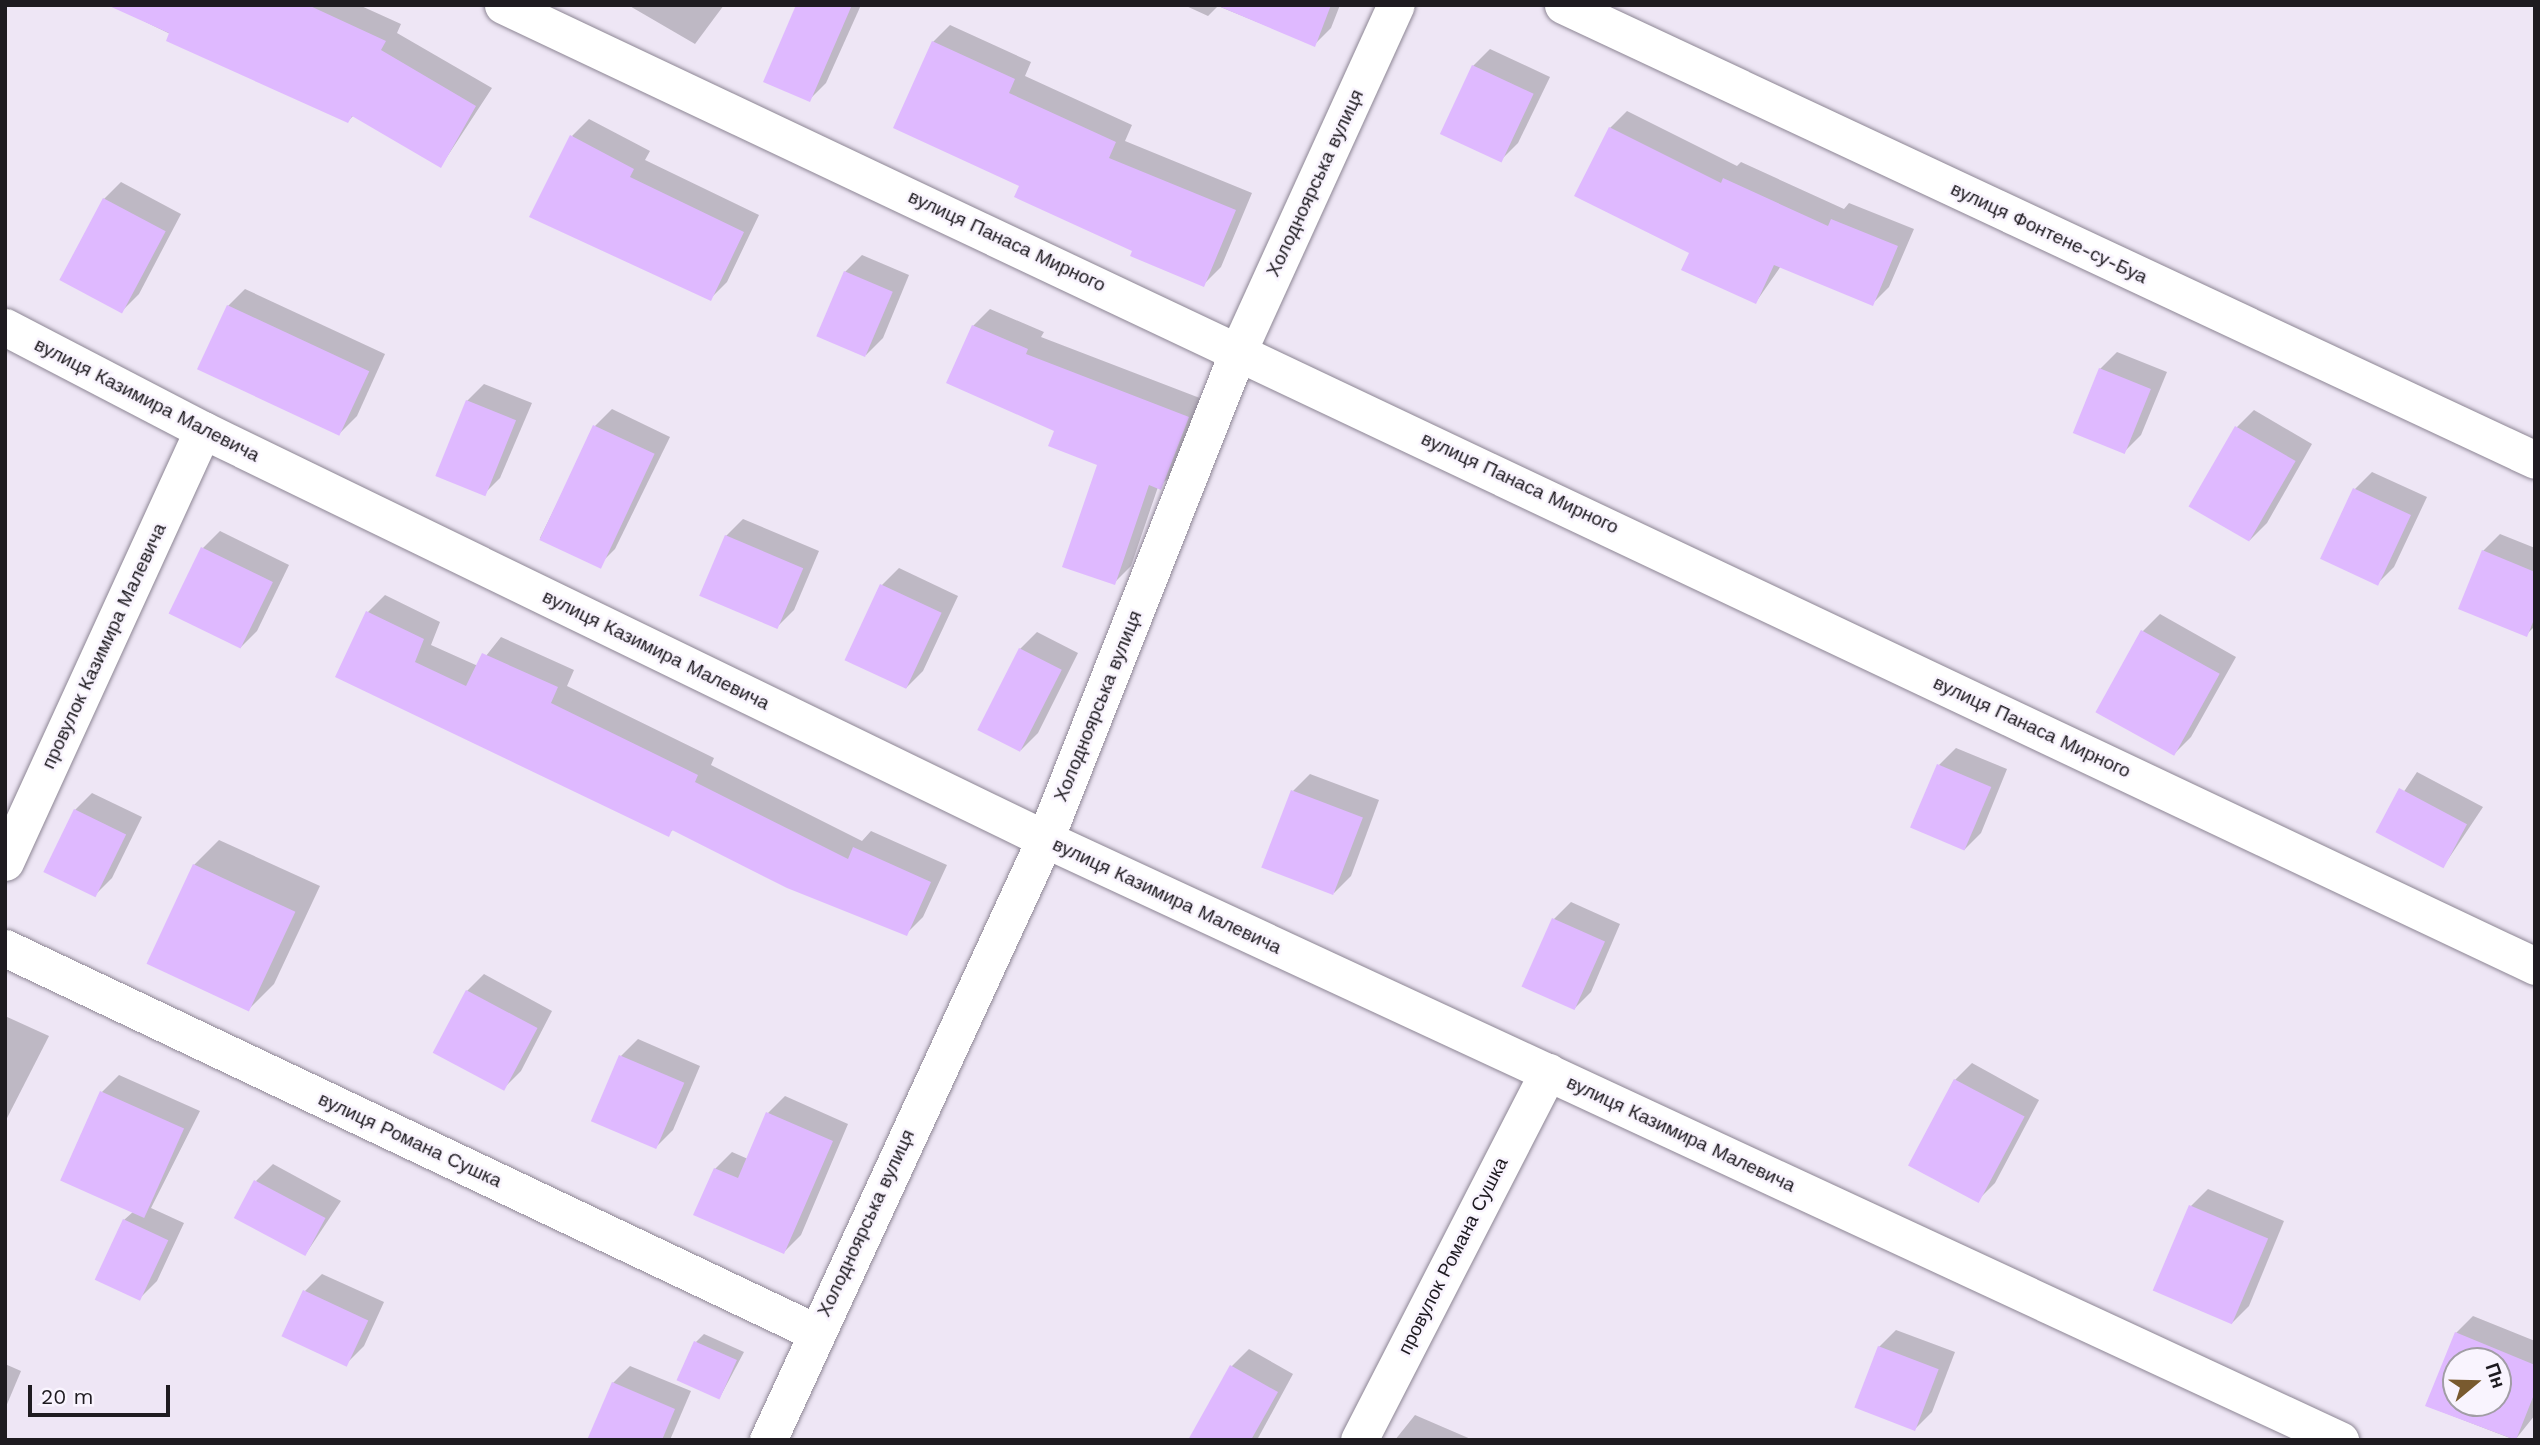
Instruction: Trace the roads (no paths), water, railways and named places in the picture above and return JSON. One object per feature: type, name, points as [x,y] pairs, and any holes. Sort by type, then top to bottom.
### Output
[{"type":"street","name":"вулиця Панаса Мирного","points":[[503,5],[1239,349],[2535,966]]},
{"type":"street","name":"Холодноярська вулиця","points":[[768,1440],[815,1332],[1045,839],[1239,349],[1396,5]]},
{"type":"street","name":"вулиця Фонтене-су-Буа","points":[[1563,5],[2535,460]]},
{"type":"street","name":"вулиця Казимира Малевича","points":[[5,327],[203,430],[1045,839],[1548,1072],[2283,1428],[2340,1440]]},
{"type":"street","name":"провулок Казимира Малевича","points":[[5,862],[203,430]]},
{"type":"street","name":"вулиця Романа Сушка","points":[[5,948],[815,1332]]},
{"type":"street","name":"провулок Романа Сушка","points":[[1359,1440],[1548,1072]]}]
